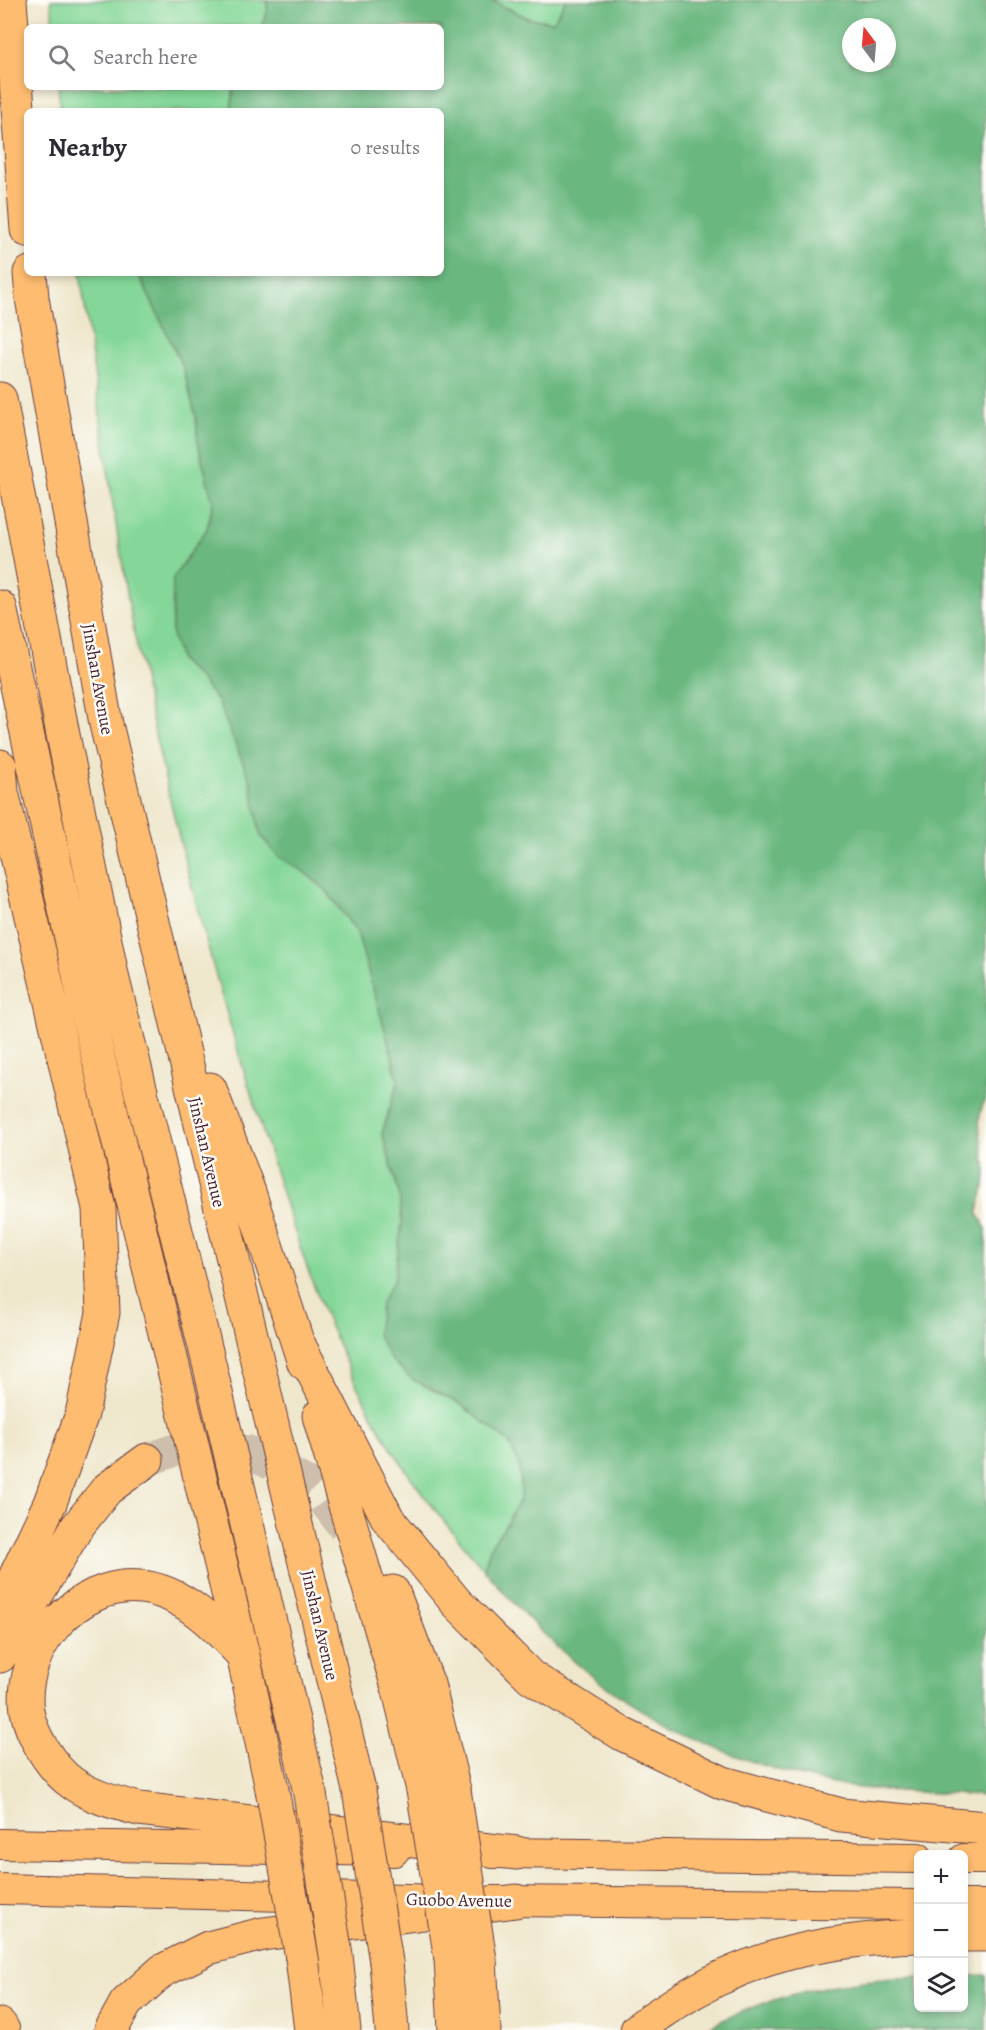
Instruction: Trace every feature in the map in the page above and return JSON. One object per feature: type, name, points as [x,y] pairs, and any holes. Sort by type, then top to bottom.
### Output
[{"type":"highway","points":[[10,0],[24,189]]},
{"type":"highway","name":"Jinshan Avenue","points":[[30,276],[32,298],[106,724],[359,1790],[386,1962],[392,2030]]},
{"type":"highway","points":[[0,399],[63,735],[113,980],[209,1363],[309,1788],[336,1955],[344,2030]]},
{"type":"highway","points":[[0,608],[85,1003],[243,1655],[272,1789],[302,1958],[311,2030]]},
{"type":"highway","points":[[0,766],[2,792],[99,1208],[103,1313],[82,1414],[50,1503],[0,1609]]},
{"type":"highway","points":[[164,968],[249,1192],[298,1343],[399,1691],[438,1790]]},
{"type":"highway","points":[[298,1343],[388,1519],[456,1602],[531,1677],[621,1734],[723,1783],[841,1815],[986,1828]]},
{"type":"highway","points":[[0,1656],[77,1527],[107,1489],[147,1460]]},
{"type":"highway","points":[[243,1655],[213,1623],[178,1599],[142,1587],[111,1589],[79,1603],[47,1634],[29,1672],[27,1712],[44,1754],[71,1783],[99,1797],[139,1809],[517,1853]]},
{"type":"highway","points":[[393,1592],[428,1684],[438,1790],[466,1960],[483,2030]]},
{"type":"highway","points":[[111,2030],[126,2003],[162,1971],[208,1948],[263,1934],[516,1901]]},
{"type":"highway","points":[[968,1935],[986,1935]]},
{"type":"highway","points":[[637,2030],[686,1996],[739,1968],[811,1947],[863,1938],[914,1936]]},
{"type":"highway","points":[[455,2030],[466,1960]]},
{"type":"highway","points":[[0,2025],[3,2030]]},
{"type":"main road","points":[[0,1844],[914,1858]]},
{"type":"main road","points":[[968,1859],[986,1859]]},
{"type":"main road","name":"Guobo Avenue","points":[[0,1889],[516,1901],[914,1905]]},
{"type":"main road","points":[[968,1905],[986,1905]]},
{"type":"green space","points":[[51,0],[267,0],[267,13],[262,24],[53,24]]},
{"type":"green space","points":[[267,0],[491,0],[527,18],[553,22],[566,0],[986,0],[986,1098],[979,1127],[986,1176],[978,1213],[986,1229],[986,1796],[859,1788],[796,1775],[731,1754],[689,1736],[650,1716],[614,1692],[547,1637],[484,1569],[491,1545],[507,1523],[521,1496],[520,1468],[509,1442],[460,1404],[412,1379],[390,1359],[377,1334],[381,1303],[394,1280],[402,1223],[399,1193],[382,1133],[398,1082],[357,932],[326,890],[303,871],[278,856],[260,835],[251,782],[218,702],[200,679],[180,660],[172,634],[173,578],[207,529],[213,503],[198,443],[196,417],[183,367],[139,276],[444,276],[444,108],[231,108],[234,90],[444,90],[444,24],[262,24],[267,13]]},
{"type":"green space","points":[[491,0],[566,0],[554,22],[528,18]]},
{"type":"green space","points":[[58,90],[234,90],[231,108],[61,108]]},
{"type":"green space","points":[[80,276],[139,276],[183,367],[196,417],[198,443],[213,503],[207,529],[174,578],[172,634],[180,660],[200,679],[218,702],[251,782],[256,807],[303,871],[326,890],[357,932],[391,1051],[398,1082],[382,1134],[399,1193],[402,1223],[394,1280],[381,1303],[412,1379],[460,1404],[509,1442],[520,1468],[521,1496],[507,1523],[491,1545],[484,1569],[413,1481],[367,1406],[326,1317],[292,1225],[216,974],[159,754],[136,642],[106,458]]},
{"type":"green space","points":[[986,1975],[986,2030],[703,2030],[729,2017],[781,1998],[834,1985],[889,1978],[914,1977],[914,2012],[968,2012],[968,1976]]},
{"type":"tunnel","points":[[147,1460],[189,1445],[249,1452],[313,1486],[354,1540]]}]
